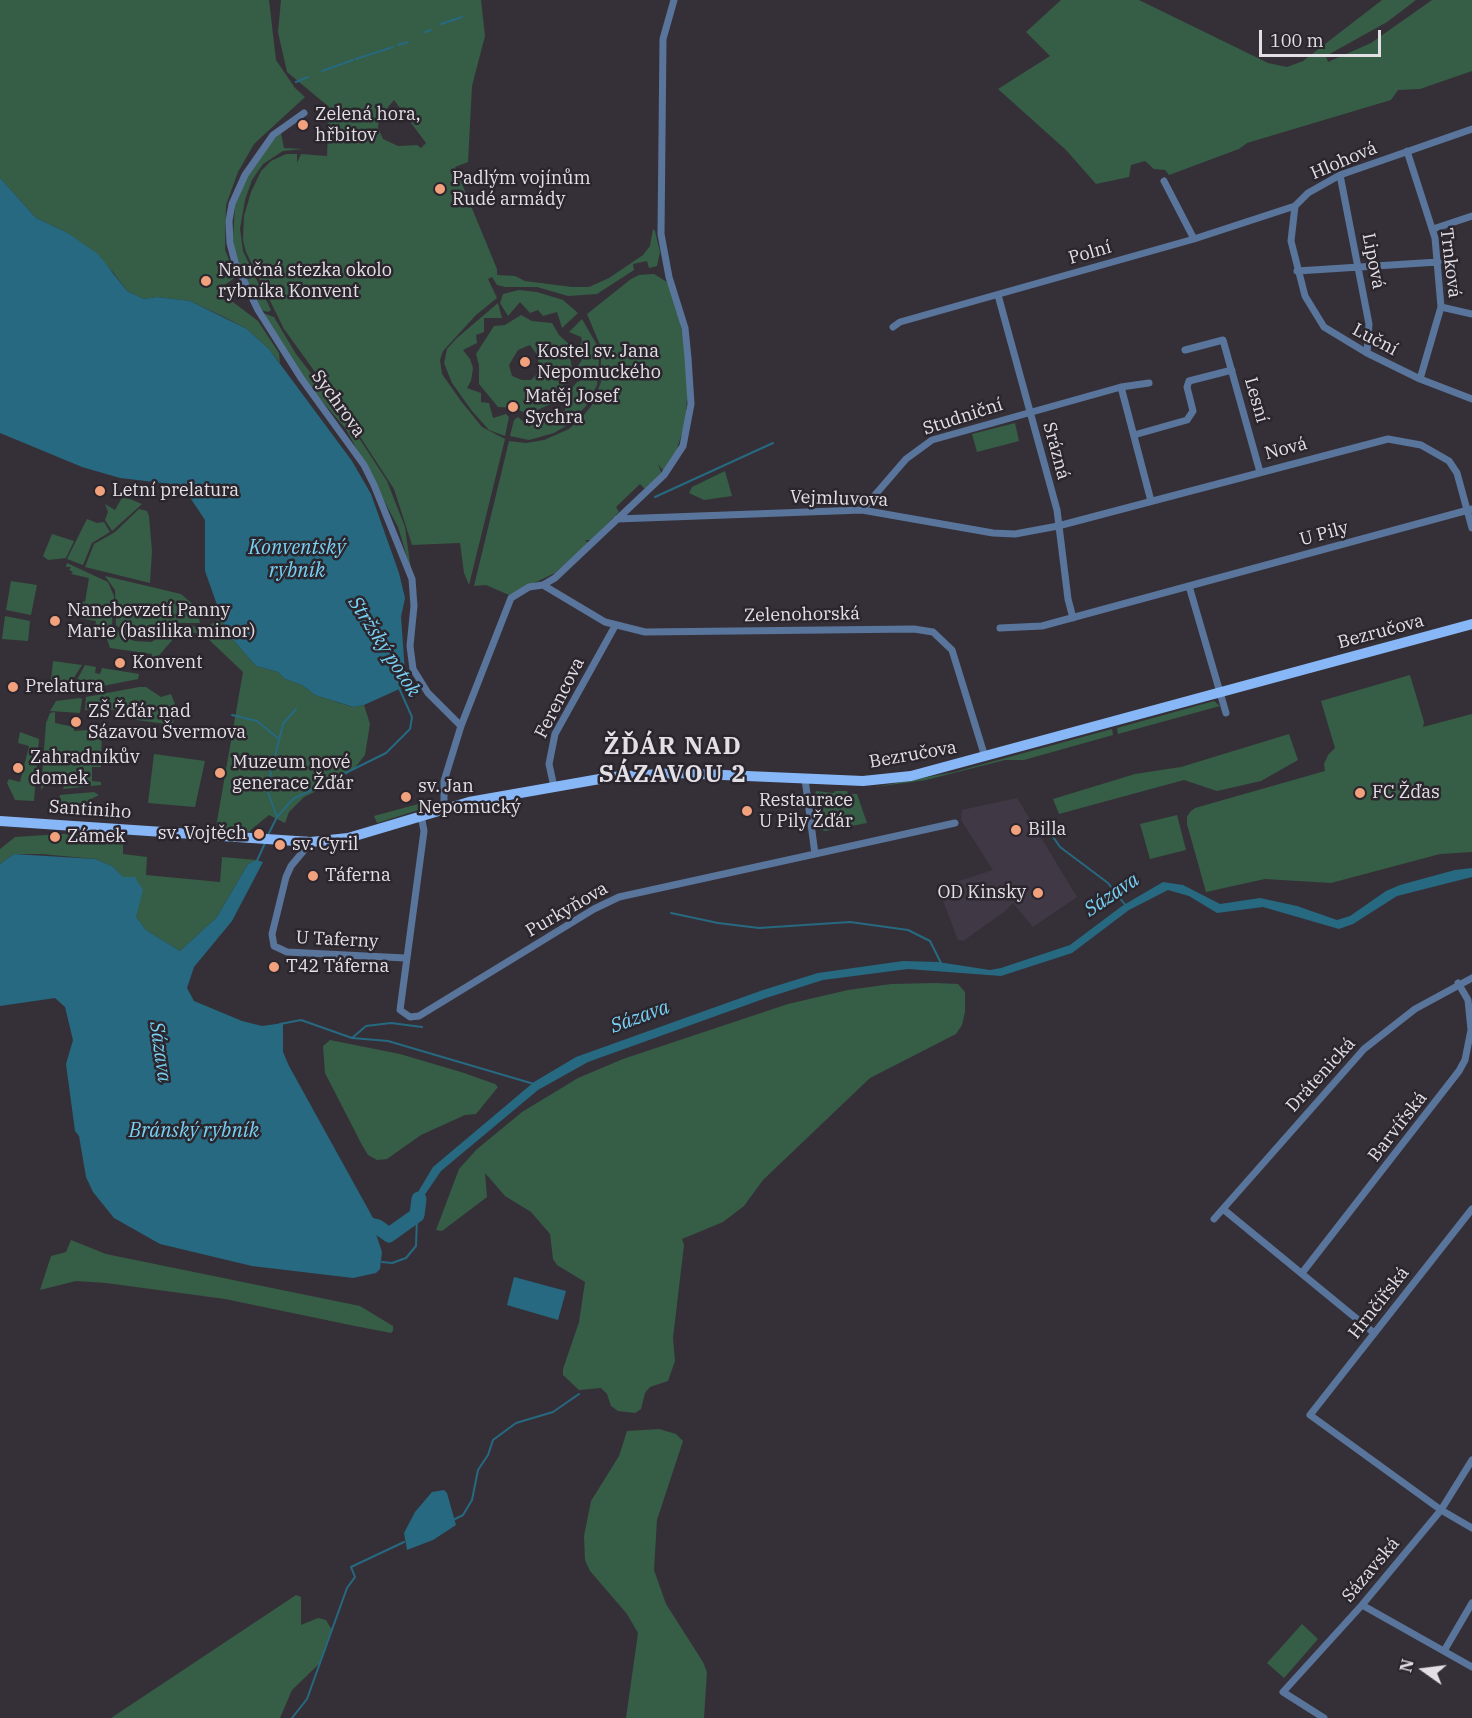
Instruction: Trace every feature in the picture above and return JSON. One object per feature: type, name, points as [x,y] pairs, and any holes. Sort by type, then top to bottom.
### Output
[{"type":"main road","name":"Bezručova","points":[[311,842],[348,838],[444,808],[611,777],[648,774],[886,779],[932,772],[1472,624]]},
{"type":"main road","name":"Santiniho","points":[[0,821],[311,842]]},
{"type":"street","points":[[444,808],[444,781],[461,726],[511,598],[529,587],[543,585],[555,579],[671,467],[682,446],[689,419],[692,392],[685,328],[669,277],[661,234],[663,39],[674,0]]},
{"type":"street","name":"Sychrova","points":[[304,113],[273,135],[245,175],[232,204],[229,221],[230,243],[235,262],[258,310],[301,378],[364,465],[374,485],[412,579],[414,606],[410,646],[413,669],[428,693],[461,726]]},
{"type":"street","name":"Hlohová","points":[[1295,206],[1308,193],[1340,175],[1472,129]]},
{"type":"street","name":"Trnková","points":[[1407,151],[1432,228],[1438,262],[1441,307],[1420,379]]},
{"type":"street","name":"Lipová","points":[[1340,175],[1370,324],[1367,353]]},
{"type":"street","points":[[1164,181],[1194,239]]},
{"type":"street","points":[[1295,206],[1290,241],[1297,271],[1438,262]]},
{"type":"street","name":"Polní","points":[[893,327],[900,322],[1194,239],[1295,206]]},
{"type":"street","points":[[1432,228],[1472,216]]},
{"type":"street","name":"Luční","points":[[1297,271],[1305,296],[1324,327],[1367,353],[1420,379],[1472,399]]},
{"type":"street","name":"Srázná","points":[[998,295],[1057,510],[1068,599],[1073,618]]},
{"type":"street","points":[[1441,307],[1472,314]]},
{"type":"street","name":"Lesní","points":[[1185,350],[1223,340],[1260,472]]},
{"type":"street","name":"Lesní","points":[[1134,435],[1186,420],[1193,411],[1187,387],[1189,381],[1232,370]]},
{"type":"street","points":[[1030,411],[1149,382]]},
{"type":"street","points":[[1121,387],[1151,501]]},
{"type":"street","name":"Studniční","points":[[862,510],[906,459],[926,443],[951,433],[1030,411]]},
{"type":"street","name":"Nová","points":[[1058,526],[1378,440],[1408,441],[1440,454],[1449,461],[1457,473],[1469,510],[1472,528]]},
{"type":"street","name":"Vejmluvova","points":[[617,519],[862,510],[1000,534],[1058,526]]},
{"type":"street","name":"U Pily","points":[[1000,628],[1042,626],[1469,510]]},
{"type":"street","name":"Zelenohorská","points":[[543,585],[615,626],[654,633],[914,628],[933,632],[952,650],[985,757]]},
{"type":"street","points":[[1189,586],[1226,713]]},
{"type":"street","name":"Ferencova","points":[[554,787],[549,764],[555,734],[615,626]]},
{"type":"street","points":[[806,779],[815,854]]},
{"type":"street","points":[[405,958],[424,831],[421,815]]},
{"type":"street","name":"Purkyňova","points":[[405,958],[400,1010],[405,1016],[419,1016],[594,909],[618,897],[955,823]]},
{"type":"street","name":"U Taferny","points":[[311,842],[291,866],[286,877],[272,934],[274,946],[287,952],[405,958]]},
{"type":"street","name":"Drátenická","points":[[1214,1219],[1364,1049],[1407,1015],[1458,983],[1472,978]]},
{"type":"street","name":"Barvířská","points":[[1302,1273],[1459,1071],[1467,1051],[1471,1030],[1468,1000],[1458,983]]},
{"type":"street","points":[[1223,1209],[1374,1333]]},
{"type":"street","name":"Hrnčířská","points":[[1441,1510],[1310,1415],[1472,1209]]},
{"type":"street","name":"Sázavská","points":[[1324,1718],[1284,1692],[1362,1605],[1441,1510],[1472,1460]]},
{"type":"street","points":[[1441,1510],[1472,1528]]},
{"type":"street","points":[[1444,1651],[1472,1603]]},
{"type":"street","points":[[1362,1605],[1472,1667]]},
{"type":"shaded area","points":[[1017,798],[1077,897],[1033,927],[1013,903],[963,941],[958,940],[938,888],[993,870],[961,820],[962,810]]},
{"type":"green space","points":[[0,0],[269,0],[276,60],[295,88],[305,97],[254,144],[238,172],[226,205],[225,250],[236,277],[223,286],[225,296],[258,321],[279,353],[280,363],[269,349],[247,329],[190,301],[157,297],[144,299],[127,291],[113,272],[66,232],[36,218],[0,178]]},
{"type":"green space","points":[[281,0],[481,0],[485,36],[472,86],[468,162],[455,167],[497,269],[497,275],[515,276],[525,281],[589,287],[609,278],[643,255],[650,246],[653,229],[655,231],[660,252],[657,266],[649,268],[647,261],[633,264],[634,270],[597,294],[568,296],[537,287],[505,287],[497,285],[492,277],[488,279],[497,298],[476,315],[443,351],[440,360],[442,374],[461,401],[482,427],[505,439],[469,585],[464,573],[460,543],[412,545],[394,489],[346,415],[284,329],[246,252],[243,240],[244,216],[251,192],[261,171],[271,161],[286,154],[297,154],[297,163],[301,154],[327,156],[329,107],[287,72],[278,32]],"holes":[[[394,100],[426,143],[421,148],[417,145],[398,146],[383,139],[378,128],[379,118]]]},
{"type":"green space","points":[[1061,0],[1139,0],[1268,63],[1287,67],[1303,61],[1382,0],[1416,0],[1387,22],[1326,56],[1328,62],[1371,43],[1432,0],[1472,0],[1472,71],[1420,89],[1398,90],[1391,100],[1247,143],[1239,149],[1169,175],[1165,170],[1154,169],[1145,161],[1131,165],[1129,177],[1096,184],[1066,150],[998,89],[1050,56],[1026,32]]},
{"type":"green space","points":[[281,133],[284,148],[303,149],[283,151],[263,164],[252,180],[245,200],[240,229],[243,251],[271,310],[268,312],[261,310],[235,254],[233,238],[235,206],[246,179],[272,140]]},
{"type":"green space","points":[[654,274],[667,282],[671,290],[679,315],[684,346],[688,386],[685,424],[675,455],[664,472],[658,464],[662,474],[645,489],[640,484],[616,507],[619,512],[591,540],[585,540],[588,543],[555,573],[509,595],[486,585],[474,586],[509,441],[526,443],[544,440],[569,429],[583,416],[592,405],[601,382],[601,348],[608,351],[600,345],[587,314],[631,279],[639,275]]},
{"type":"green space","points":[[519,290],[537,292],[563,300],[578,313],[562,328],[557,312],[543,316],[538,310],[530,313],[520,302],[508,316],[500,303],[503,294]]},
{"type":"green space","points":[[498,303],[502,318],[484,318],[484,332],[476,335],[477,343],[463,350],[473,368],[471,381],[467,388],[481,393],[481,402],[489,403],[493,418],[506,414],[509,417],[505,436],[489,430],[472,411],[452,383],[444,363],[447,349]]},
{"type":"green space","points":[[263,313],[274,317],[296,354],[348,421],[387,481],[405,527],[411,570],[398,527],[346,429],[309,386]]},
{"type":"green space","points":[[521,315],[532,321],[552,323],[559,335],[571,346],[573,375],[561,391],[558,401],[528,414],[514,408],[498,407],[479,384],[479,365],[476,354],[494,326],[505,325]],"holes":[[[530,345],[538,356],[539,372],[531,380],[522,380],[512,376],[509,365],[518,350]]]},
{"type":"green space","points":[[582,319],[597,345],[599,358],[597,385],[586,406],[569,424],[554,433],[529,440],[510,436],[514,420],[518,417],[529,427],[539,415],[547,417],[551,410],[565,411],[567,394],[577,382],[585,379],[577,367],[582,360],[576,354],[582,341],[581,337],[569,332]]},
{"type":"green space","points":[[1015,423],[1019,441],[977,452],[972,434]]},
{"type":"green space","points":[[725,471],[732,496],[704,500],[689,493],[692,487]]},
{"type":"green space","points":[[123,496],[142,504],[112,531],[105,520],[108,512],[105,504],[115,510]]},
{"type":"green space","points":[[139,509],[147,511],[149,516],[152,551],[150,583],[85,567],[94,544],[115,532]]},
{"type":"green space","points":[[87,519],[97,523],[104,522],[110,532],[92,543],[83,565],[67,559]]},
{"type":"green space","points":[[52,534],[74,541],[66,558],[48,560],[43,556]]},
{"type":"green space","points":[[67,563],[108,582],[114,596],[112,624],[123,636],[134,641],[151,642],[183,625],[205,628],[222,617],[227,633],[256,666],[278,672],[285,679],[302,685],[315,695],[352,707],[364,705],[370,724],[365,755],[354,769],[335,782],[304,797],[289,812],[285,823],[269,815],[247,833],[216,827],[243,672],[204,635],[181,630],[155,660],[151,659],[152,654],[110,648],[106,636],[108,630],[102,627],[93,637],[96,621],[74,617],[80,601],[85,602],[89,578],[71,574],[73,572],[69,570],[71,567],[66,567]]},
{"type":"green space","points":[[105,576],[181,594],[197,608],[200,623],[177,623],[163,633],[149,638],[127,635],[116,625],[115,590]]},
{"type":"green space","points":[[11,581],[37,585],[31,615],[6,610]]},
{"type":"green space","points":[[5,616],[30,621],[28,641],[2,639]]},
{"type":"green space","points":[[53,661],[82,665],[66,690],[57,695],[53,694],[50,689]]},
{"type":"green space","points":[[85,665],[96,667],[95,673],[100,674],[102,668],[139,674],[138,679],[73,692],[72,689]]},
{"type":"green space","name":"FC Žďas","points":[[1410,675],[1424,722],[1423,727],[1472,714],[1472,852],[1440,854],[1331,883],[1265,879],[1206,892],[1187,824],[1190,812],[1195,808],[1325,771],[1324,764],[1328,755],[1335,748],[1321,701]]},
{"type":"green space","points":[[146,687],[161,697],[171,694],[175,704],[173,725],[137,720],[137,718],[129,717],[130,710],[85,710],[86,697]]},
{"type":"green space","points":[[82,699],[80,713],[50,711],[56,701]]},
{"type":"green space","points":[[1214,701],[1220,706],[1118,734],[1117,728]]},
{"type":"green space","points":[[55,712],[55,723],[74,727],[74,731],[102,729],[101,767],[92,767],[92,781],[101,782],[101,785],[63,789],[65,783],[47,782],[41,790],[46,723],[50,713]]},
{"type":"green space","points":[[1112,729],[1113,735],[1024,760],[1005,760],[926,780],[875,787],[954,772]]},
{"type":"green space","points":[[20,732],[39,739],[34,801],[15,800],[7,783],[9,779],[20,782],[29,746],[18,743]]},
{"type":"green space","points":[[1289,734],[1298,760],[1261,781],[1217,791],[1184,780],[1059,814],[1053,799],[1135,774],[1181,767]]},
{"type":"green space","points":[[154,754],[205,761],[195,807],[148,803]]},
{"type":"green space","points":[[816,791],[834,793],[835,791],[847,791],[848,794],[857,794],[867,823],[825,831],[819,829],[814,796]]},
{"type":"green space","points":[[94,792],[99,795],[89,800],[85,809],[59,807],[60,795]]},
{"type":"green space","points":[[433,800],[428,807],[377,823],[374,816]]},
{"type":"green space","points":[[1177,815],[1186,850],[1150,859],[1140,824]]},
{"type":"green space","points":[[92,832],[123,835],[123,854],[147,857],[146,875],[220,882],[222,857],[256,860],[248,864],[217,917],[180,951],[146,930],[136,917],[123,878],[112,866],[95,859],[41,854],[14,854],[0,864],[0,849],[15,837]]},
{"type":"green space","points":[[891,984],[958,984],[965,992],[965,1012],[962,1025],[956,1034],[870,1078],[763,1180],[744,1206],[723,1222],[682,1239],[684,1245],[673,1338],[675,1361],[668,1381],[650,1387],[645,1393],[641,1409],[635,1413],[618,1411],[611,1406],[607,1394],[601,1388],[579,1390],[563,1375],[579,1322],[585,1282],[557,1265],[553,1259],[550,1234],[531,1212],[505,1196],[485,1173],[487,1197],[442,1231],[436,1230],[459,1169],[476,1150],[522,1112],[578,1078],[623,1059],[788,1004],[848,990]]},
{"type":"green space","points":[[330,1040],[400,1054],[461,1072],[498,1087],[476,1114],[465,1115],[421,1135],[387,1159],[377,1160],[368,1155],[362,1145],[325,1073],[323,1046]]},
{"type":"green space","points":[[71,1240],[106,1254],[360,1306],[393,1326],[393,1331],[391,1333],[225,1299],[106,1283],[76,1281],[40,1290],[51,1256],[66,1252]]},
{"type":"green space","points":[[659,1429],[676,1434],[683,1441],[657,1520],[654,1570],[666,1604],[707,1672],[704,1718],[626,1718],[638,1633],[627,1614],[590,1571],[585,1560],[584,1536],[591,1501],[619,1456],[627,1431]]},
{"type":"green space","points":[[296,1595],[301,1597],[301,1625],[318,1618],[326,1620],[332,1630],[319,1664],[292,1690],[280,1718],[111,1718]]},
{"type":"green space","points":[[1302,1624],[1318,1639],[1284,1678],[1267,1663]]},
{"type":"water","name":"Konventský rybník","points":[[0,178],[36,218],[66,232],[98,254],[127,291],[144,299],[157,297],[190,301],[247,329],[269,349],[352,461],[371,494],[399,573],[405,598],[401,617],[406,686],[364,705],[353,707],[315,695],[302,685],[285,679],[278,672],[256,666],[227,633],[205,571],[205,520],[191,499],[172,484],[120,478],[82,467],[0,433]]},
{"type":"water","name":"Bránský rybník","points":[[14,854],[95,859],[112,866],[123,877],[135,877],[143,890],[136,917],[146,930],[180,951],[217,917],[248,864],[256,860],[263,862],[232,921],[194,967],[187,988],[194,1001],[242,1021],[262,1026],[283,1023],[283,1052],[289,1066],[378,1227],[376,1234],[382,1252],[380,1269],[376,1273],[353,1278],[252,1266],[160,1244],[114,1218],[93,1192],[86,1177],[79,1136],[75,1131],[66,1064],[73,1040],[65,1007],[55,998],[0,1006],[0,864]]},
{"type":"water","points":[[1472,868],[1472,877],[1397,896],[1353,924],[1339,929],[1263,907],[1217,913],[1189,896],[1168,890],[1129,910],[1072,953],[1001,976],[908,969],[823,980],[766,998],[588,1062],[538,1090],[441,1171],[424,1196],[421,1215],[413,1222],[412,1212],[418,1192],[433,1167],[534,1082],[576,1057],[763,990],[818,973],[903,961],[938,962],[990,970],[1001,968],[1070,945],[1122,906],[1163,882],[1183,885],[1220,904],[1260,898],[1297,906],[1337,920],[1350,916],[1386,891],[1400,885],[1455,870]]},
{"type":"water","points":[[514,1277],[566,1291],[558,1320],[507,1305]]},
{"type":"water","points":[[444,1490],[447,1493],[456,1525],[433,1540],[407,1550],[404,1533],[415,1512],[432,1492]]},
{"type":"waterway","points":[[441,24],[462,17]]},
{"type":"waterway","points":[[425,32],[431,30]]},
{"type":"waterway","points":[[398,45],[408,42]]},
{"type":"waterway","points":[[356,59],[393,47]]},
{"type":"waterway","points":[[322,71],[353,60]]},
{"type":"waterway","points":[[296,82],[308,77]]},
{"type":"waterway","points":[[655,497],[773,443]]},
{"type":"waterway","name":"Stržský potok","points":[[268,835],[277,817],[293,799],[386,753],[410,729],[412,717],[399,688]]},
{"type":"waterway","points":[[277,817],[267,789],[283,724],[296,709]]},
{"type":"waterway","points":[[232,715],[257,721],[279,739]]},
{"type":"waterway","points":[[1049,831],[1060,847],[1108,883],[1126,906]]},
{"type":"waterway","name":"Stržský potok","points":[[256,863],[265,843]]},
{"type":"waterway","points":[[671,913],[718,923],[759,928],[850,922],[908,930],[930,941],[942,965]]},
{"type":"waterway","points":[[280,1024],[301,1020],[352,1038],[388,1041],[534,1084]]},
{"type":"waterway","points":[[352,1038],[366,1026],[391,1023],[422,1027]]},
{"type":"waterway","name":"Sázava","points":[[359,1222],[378,1227],[389,1235],[417,1215],[419,1199]]},
{"type":"waterway","points":[[382,1262],[392,1263],[406,1258],[416,1246],[417,1217]]},
{"type":"waterway","points":[[453,1520],[463,1515],[472,1500],[478,1470],[488,1455],[493,1440],[516,1423],[553,1412],[579,1394]]},
{"type":"waterway","points":[[292,1718],[307,1699],[347,1588],[355,1577],[351,1567],[404,1542]]},
{"type":"place","name":"Zelená hora, hřbitov","points":[[303,125]]},
{"type":"place","name":"Padlým vojínům Rudé armády","points":[[440,189]]},
{"type":"place","name":"Naučná stezka okolo rybníka Konvent","points":[[206,281]]},
{"type":"place","name":"Kostel sv. Jana Nepomuckého","points":[[525,362]]},
{"type":"place","name":"Matěj Josef Sychra","points":[[513,407]]},
{"type":"place","name":"Letní prelatura","points":[[100,491]]},
{"type":"place","name":"Nanebevzetí Panny Marie (basilika minor)","points":[[55,621]]},
{"type":"place","name":"Konvent","points":[[120,663]]},
{"type":"place","name":"Prelatura","points":[[13,687]]},
{"type":"place","name":"ZŠ Žďár nad Sázavou Švermova","points":[[76,722]]},
{"type":"place","name":"Zahradníkův domek","points":[[18,768]]},
{"type":"place","name":"Muzeum nové generace Žďár","points":[[220,773]]},
{"type":"place","name":"FC Žďas","points":[[1360,793]]},
{"type":"place","name":"sv. Jan Nepomucký","points":[[406,797]]},
{"type":"place","name":"Restaurace U Pily Žďár","points":[[747,811]]},
{"type":"place","name":"Billa","points":[[1016,830]]},
{"type":"place","name":"sv. Vojtěch","points":[[259,834]]},
{"type":"place","name":"Zámek","points":[[55,837]]},
{"type":"place","name":"sv. Cyril","points":[[280,845]]},
{"type":"place","name":"Táferna","points":[[313,876]]},
{"type":"place","name":"OD Kinsky","points":[[1038,893]]},
{"type":"place","name":"T42 Táferna","points":[[274,967]]},
{"type":"district","name":"ŽĎÁR NAD SÁZAVOU 2","points":[[673,761]]}]
